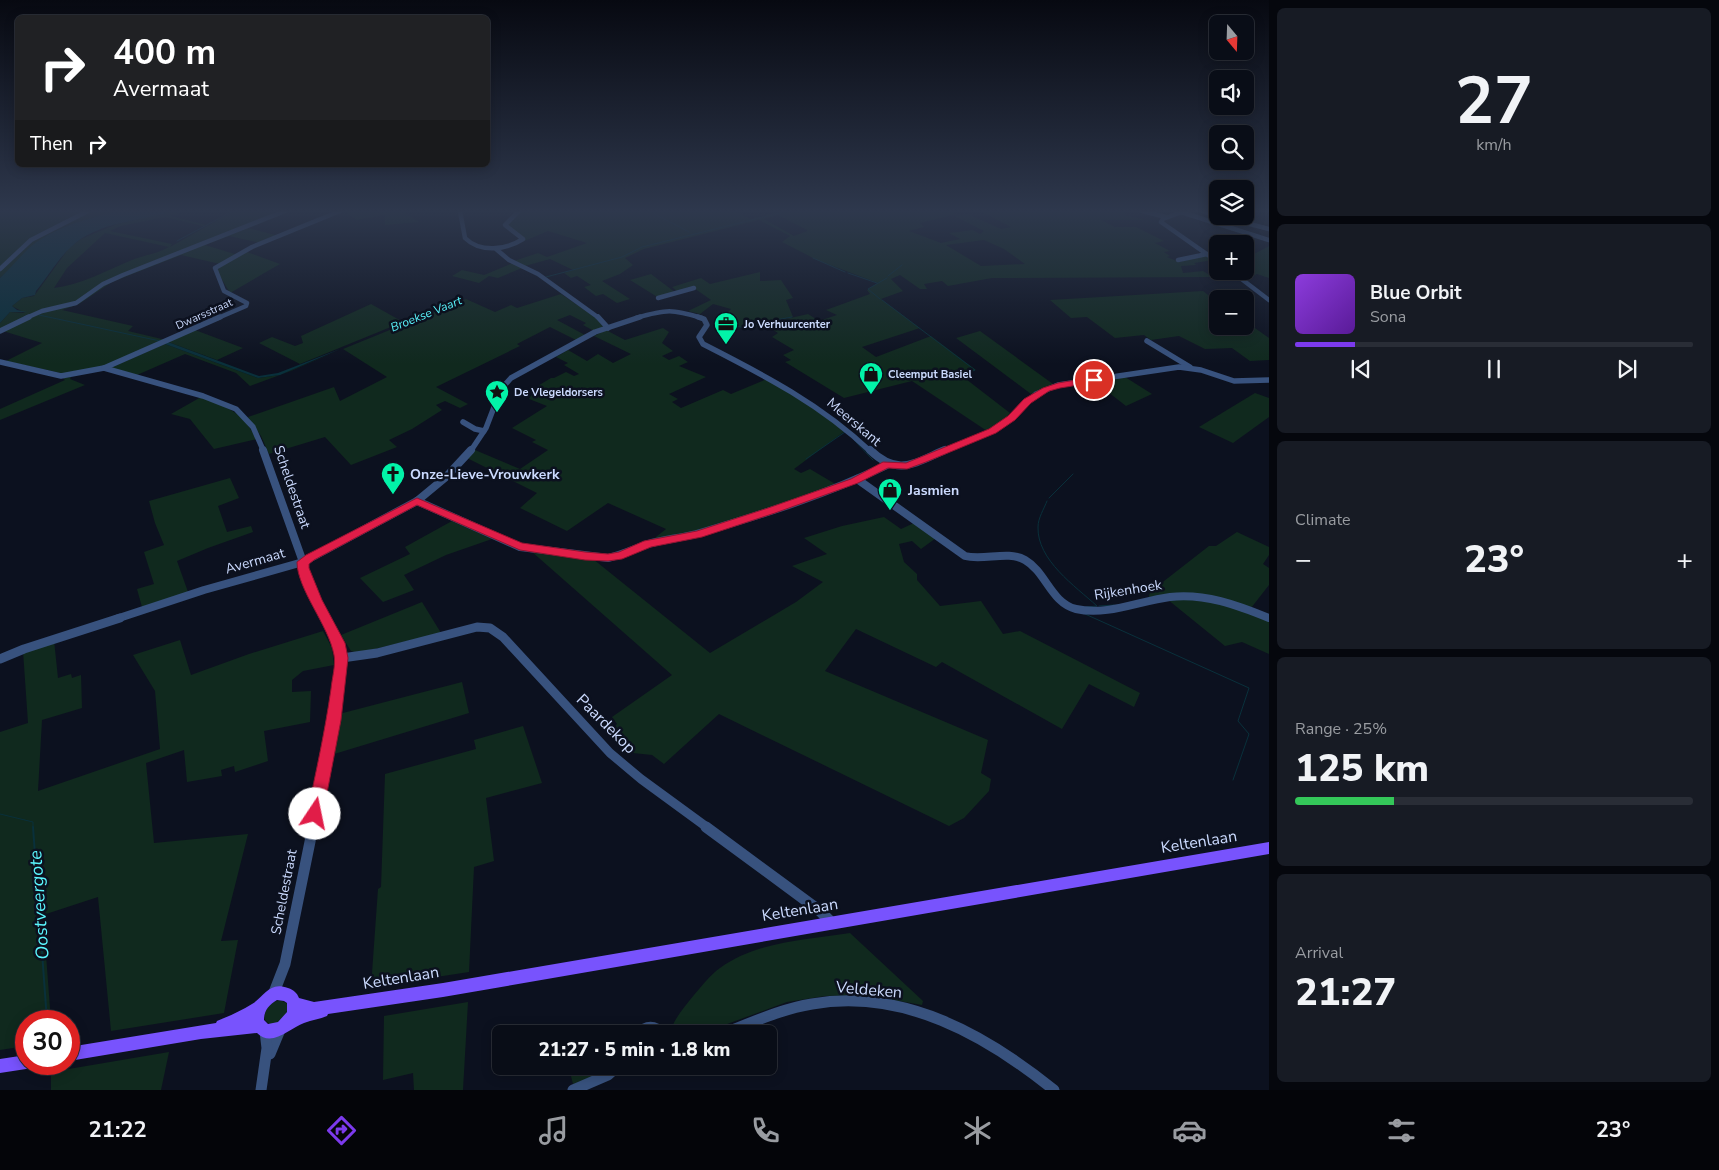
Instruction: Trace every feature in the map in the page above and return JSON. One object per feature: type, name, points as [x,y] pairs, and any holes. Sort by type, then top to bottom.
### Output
[{"type":"main road","name":"Keltenlaan","points":[[201,1032],[236,1021],[260,1007],[272,995],[282,993],[314,1009],[337,1006],[1269,848]]},
{"type":"main road","points":[[284,1027],[292,1017],[292,999]]},
{"type":"main road","name":"Keltenlaan","points":[[80,1052],[201,1032],[262,1029],[274,1032],[299,1018],[337,1006]]},
{"type":"main road","points":[[260,1007],[257,1018],[262,1029]]},
{"type":"main road","points":[[0,1066],[15,1064]]},
{"type":"street","points":[[0,331],[42,312],[76,303],[104,284],[157,262]]},
{"type":"street","name":"Dwarsstraat","points":[[104,368],[246,306],[247,303],[224,290],[214,270],[226,262]]},
{"type":"street","points":[[512,262],[542,278],[595,314],[608,328]]},
{"type":"street","points":[[1243,280],[1269,300]]},
{"type":"street","points":[[671,310],[658,298],[694,288]]},
{"type":"street","name":"Meerskant","points":[[608,328],[656,312],[671,310],[704,319],[707,325],[699,338],[703,344],[758,371],[833,418],[887,465],[907,466],[993,431],[1011,418],[1032,398],[1054,386],[1179,367],[1193,368]]},
{"type":"street","name":"Avermaat","points":[[0,659],[24,649],[173,600],[303,562],[417,501],[428,493],[459,462],[484,431],[494,411],[498,394],[506,382],[596,332],[608,328]]},
{"type":"street","name":"Meerskant","points":[[1147,341],[1193,368],[1234,381],[1269,380]]},
{"type":"street","name":"Scheldestraat","points":[[0,362],[61,376],[104,368],[223,403],[236,409],[246,418],[259,438],[303,562],[303,568],[316,600],[338,643],[342,658],[334,720],[285,964],[278,986],[272,995]]},
{"type":"street","points":[[463,422],[475,429],[484,431]]},
{"type":"street","points":[[417,501],[520,547],[608,558],[622,555],[648,544],[698,534],[857,479],[887,465]]},
{"type":"street","name":"Rijkenhoek","points":[[857,479],[965,556],[977,559],[1011,557],[1026,561],[1067,606],[1084,610],[1119,608],[1168,597],[1207,596],[1238,605],[1269,618]]},
{"type":"street","name":"Paardekop","points":[[342,658],[377,653],[477,627],[490,628],[503,637],[610,752],[641,779],[820,911],[832,923]]},
{"type":"street","name":"Scheldestraat","points":[[285,964],[284,983],[292,999]]},
{"type":"street","name":"Veldeken","points":[[748,1025],[791,1010],[822,1002],[858,1002],[900,1007],[936,1016],[990,1042],[1025,1066],[1054,1090]]},
{"type":"street","points":[[265,1068],[273,1043],[284,1027]]},
{"type":"street","points":[[262,1029],[267,1048],[262,1090]]},
{"type":"street","points":[[573,1090],[606,1075]]},
{"type":"green space","points":[[0,262],[18,262],[0,278]]},
{"type":"green space","points":[[59,262],[74,262],[67,268],[54,288],[84,280],[128,262],[163,262],[112,282],[79,304],[62,310],[133,326],[128,331],[166,340],[99,368],[65,374],[6,361],[42,343],[3,331],[0,332],[0,323],[10,312],[25,313],[12,306],[22,298],[34,296]]},
{"type":"green space","points":[[227,262],[274,262],[280,264],[230,293],[217,271],[219,266]]},
{"type":"green space","points":[[516,262],[540,262],[525,266]]},
{"type":"green space","points":[[556,262],[629,262],[633,265],[620,274],[602,281],[630,299],[617,303],[603,294],[596,296],[584,287],[591,285],[577,276],[571,278],[564,273],[573,270]]},
{"type":"green space","points":[[822,262],[974,262],[981,266],[1025,264],[1022,262],[1201,262],[1194,263],[1196,265],[1181,266],[1183,273],[1203,271],[1209,275],[1209,277],[992,278],[948,286],[942,281],[924,284],[927,289],[920,289],[900,275],[891,279],[903,291],[881,299],[920,328],[862,347],[876,357],[931,336],[976,370],[962,376],[1010,413],[1005,419],[987,431],[912,381],[844,398],[785,362],[791,360],[783,355],[794,350],[772,337],[778,333],[764,324],[808,314],[819,321],[837,315],[826,310],[870,294],[867,290],[878,283]]},
{"type":"green space","points":[[1254,262],[1269,262],[1269,278],[1257,274],[1254,276]]},
{"type":"green space","points":[[513,263],[522,268],[498,278],[489,276],[479,283],[452,276],[462,270],[484,275]]},
{"type":"green space","points":[[760,272],[760,281],[781,280],[793,298],[786,300],[793,317],[766,322],[746,329],[720,320],[731,309],[713,304],[700,314],[688,311],[711,300],[694,288],[678,292],[672,287],[701,278],[710,284]]},
{"type":"green space","points":[[651,274],[676,293],[659,298],[630,280]]},
{"type":"green space","points":[[1203,291],[1209,296],[1209,335],[1254,335],[1254,327],[1269,338],[1269,360],[1250,361],[1232,348],[1205,349],[1179,336],[1151,340],[1144,335],[1115,338],[1087,317],[1071,318],[1050,300]]},
{"type":"green space","points":[[561,294],[598,319],[603,327],[594,331],[583,325],[586,323],[570,315],[557,320],[585,335],[576,340],[550,327],[517,344],[520,346],[436,387],[468,404],[460,408],[445,401],[436,405],[442,410],[412,429],[389,440],[397,447],[351,465],[325,437],[269,454],[261,436],[248,417],[334,387],[340,401],[387,377],[343,349],[466,299],[495,312],[511,305],[517,308]]},
{"type":"green space","points":[[371,304],[403,322],[300,364],[259,343],[272,337],[295,346],[303,343],[301,336]]},
{"type":"green space","points":[[663,328],[669,332],[662,343],[673,351],[662,356],[669,360],[679,356],[688,362],[679,366],[706,377],[669,394],[678,399],[672,402],[681,408],[723,390],[731,394],[767,379],[822,412],[845,431],[794,469],[801,473],[810,469],[837,485],[703,530],[652,540],[666,529],[608,503],[567,531],[520,508],[537,493],[467,458],[475,450],[520,469],[548,450],[532,442],[536,440],[512,428],[547,406],[529,399],[536,387],[566,372],[574,376],[579,374],[564,365],[568,363],[556,357],[568,350],[587,361],[598,354],[613,363],[631,354],[594,336],[606,330],[625,340]]},
{"type":"green space","points":[[195,330],[243,348],[217,360],[168,342]]},
{"type":"green space","points":[[980,331],[1053,384],[1031,394],[956,338]]},
{"type":"green space","points":[[165,344],[258,378],[280,375],[342,349],[291,371],[250,386],[236,373],[185,354],[137,375],[110,368]]},
{"type":"green space","points":[[71,377],[70,379],[85,385],[0,420],[0,409],[65,380],[63,378]]},
{"type":"green space","points":[[1125,377],[1152,394],[1126,406],[1094,381]]},
{"type":"green space","points":[[1255,393],[1269,398],[1269,417],[1233,443],[1199,427]]},
{"type":"green space","points":[[201,397],[239,416],[257,439],[214,449],[190,419],[171,414]]},
{"type":"green space","points":[[230,478],[239,498],[218,506],[227,532],[251,526],[253,532],[177,561],[188,592],[142,607],[137,589],[154,584],[144,552],[164,545],[149,501]]},
{"type":"green space","points":[[884,517],[901,529],[914,523],[936,538],[921,549],[912,541],[899,544],[904,562],[917,574],[917,580],[940,606],[981,601],[1003,634],[1020,631],[1140,693],[1134,707],[1089,684],[1062,729],[942,662],[936,667],[856,629],[825,671],[988,740],[981,773],[991,779],[989,791],[964,818],[949,826],[719,714],[664,764],[652,755],[633,753],[612,734],[617,730],[614,727],[617,724],[612,717],[672,675],[531,551],[593,559],[710,653],[796,602],[823,582],[792,566],[827,554],[804,538],[842,526]]},
{"type":"green space","points":[[452,521],[492,539],[446,555],[404,575],[414,590],[383,602],[360,578],[410,554],[405,547]]},
{"type":"green space","points":[[1237,532],[1269,547],[1269,555],[1263,564],[1269,568],[1269,585],[1251,608],[1229,600],[1200,594],[1148,600],[1150,592],[1209,546],[1216,546]]},
{"type":"green space","points":[[1200,598],[1269,619],[1269,654],[1242,642],[1225,646],[1167,599]]},
{"type":"green space","points":[[422,602],[441,633],[358,653],[351,651],[341,635]]},
{"type":"green space","points":[[323,631],[332,648],[334,665],[303,671],[292,680],[292,692],[311,691],[310,722],[264,731],[268,761],[235,772],[234,766],[221,770],[222,776],[187,782],[184,750],[146,763],[154,843],[248,834],[221,941],[238,940],[224,1013],[111,1031],[98,897],[43,915],[50,1010],[15,1010],[15,1048],[0,1050],[0,732],[28,723],[23,651],[54,640],[58,678],[71,674],[72,678],[81,675],[82,708],[42,720],[38,791],[160,749],[155,691],[133,655],[180,640],[191,675],[249,654]]},
{"type":"green space","points":[[462,682],[469,713],[331,755],[339,714]]},
{"type":"green space","points":[[523,726],[542,783],[486,798],[494,861],[474,867],[469,972],[371,987],[378,889],[381,887],[385,774],[476,749],[474,740]]},
{"type":"green space","points":[[850,933],[923,1001],[922,1005],[865,995],[825,996],[787,1002],[724,1025],[673,1025],[694,995],[720,968],[750,952],[800,940]]},
{"type":"green space","points":[[280,1000],[288,1004],[284,1018],[277,1024],[269,1024],[265,1020],[266,1010],[270,1005]]},
{"type":"green space","points":[[468,1002],[463,1090],[414,1090],[413,1073],[383,1080],[384,1016]]},
{"type":"green space","points":[[169,1052],[161,1090],[51,1090],[51,1075],[80,1075],[80,1067]]},
{"type":"green space","points":[[572,1075],[596,1075],[573,1084],[571,1076]]},
{"type":"water","points":[[16,262],[58,262],[35,295],[22,298],[12,306],[17,310],[27,312],[10,312],[0,323],[0,278]]},
{"type":"water","points":[[168,342],[259,376],[278,373],[340,349],[280,375],[258,378],[165,344]]},
{"type":"waterway","name":"Broekse Vaart","points":[[546,277],[604,262]]},
{"type":"waterway","points":[[822,262],[845,272]]},
{"type":"waterway","points":[[888,276],[902,265]]},
{"type":"waterway","points":[[848,273],[877,283]]},
{"type":"waterway","points":[[880,299],[868,289],[887,278]]},
{"type":"waterway","points":[[882,300],[975,370],[964,375]]},
{"type":"waterway","name":"Broekse Vaart","points":[[39,315],[160,341]]},
{"type":"waterway","points":[[718,321],[748,329],[765,322],[792,317]]},
{"type":"waterway","points":[[806,459],[845,432]]},
{"type":"waterway","points":[[854,440],[873,460]]},
{"type":"waterway","points":[[1049,498],[1073,474]]},
{"type":"waterway","points":[[1047,501],[1038,524],[1039,539],[1050,561],[1068,581],[1097,606],[1086,607]]},
{"type":"waterway","points":[[1099,606],[1114,605]]},
{"type":"waterway","points":[[1085,614],[1249,688],[1238,721],[1249,734],[1233,780]]},
{"type":"waterway","name":"Oostveergote","points":[[0,814],[33,822],[33,827]]},
{"type":"waterway","name":"Oostveergote","points":[[33,827],[46,1010]]},
{"type":"place","name":"Jo Verhuurcenter","points":[[726,345]]},
{"type":"place","name":"Cleemput Basiel","points":[[871,395]]},
{"type":"place","name":"De Vlegeldorsers","points":[[497,413]]},
{"type":"place","name":"Onze-Lieve-Vrouwkerk","points":[[393,495]]},
{"type":"place","name":"Jasmien","points":[[890,511]]},
{"type":"route","points":[[315,814],[334,720],[342,658],[338,643],[316,600],[303,568],[303,562],[310,557],[417,501],[520,547],[608,558],[622,555],[648,544],[698,534],[836,488],[887,465],[907,466],[993,431],[1011,418],[1036,394],[1058,385],[1094,380]]}]
